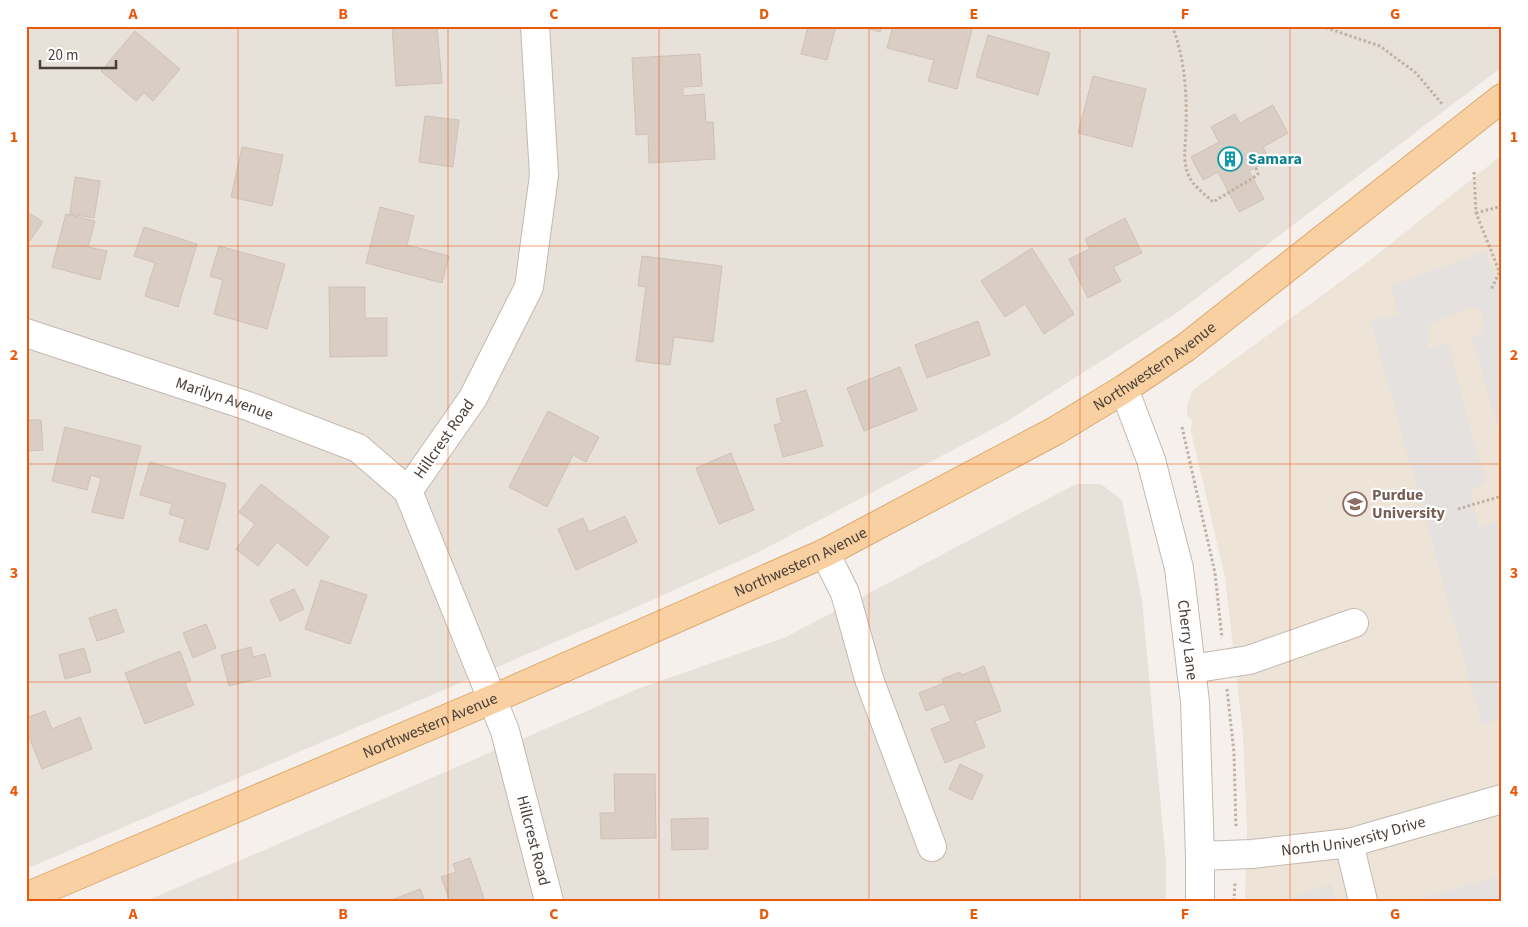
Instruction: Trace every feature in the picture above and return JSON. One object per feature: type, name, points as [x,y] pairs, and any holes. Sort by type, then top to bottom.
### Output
[{"type":"main road","name":"Northwestern Avenue","points":[[26,898],[493,699],[825,553],[1055,431],[1124,389],[1185,348],[1502,98]]},
{"type":"street","name":"Hillcrest Road","points":[[535,26],[544,175],[529,287],[473,398],[408,491],[505,731],[550,901]]},
{"type":"street","name":"Marilyn Avenue","points":[[26,333],[248,406],[358,448],[408,491]]},
{"type":"street","name":"Cherry Lane","points":[[1124,389],[1152,460],[1178,568],[1195,702],[1200,901]]},
{"type":"street","points":[[825,553],[846,593],[869,679],[932,847]]},
{"type":"street","points":[[1190,669],[1250,660],[1354,624]]},
{"type":"street","name":"North University Drive","points":[[1200,856],[1252,854],[1348,843],[1502,799]]},
{"type":"street","points":[[1348,843],[1363,901]]},
{"type":"path","points":[[1172,26],[1177,38],[1185,75],[1186,128],[1184,160],[1191,180],[1213,202],[1256,176],[1258,174],[1256,168]]},
{"type":"path","points":[[1321,26],[1380,46],[1416,73],[1442,104]]},
{"type":"path","points":[[1474,172],[1476,213],[1499,273],[1490,290]]},
{"type":"path","points":[[1476,213],[1502,206]]},
{"type":"path","points":[[1458,509],[1502,496]]},
{"type":"shaded area","points":[[26,26],[1502,26],[1502,67],[1178,312],[1006,422],[757,553],[623,613],[26,869]]},
{"type":"shaded area","name":"Purdue University","points":[[1502,155],[1502,901],[1245,901],[1247,831],[1243,734],[1225,577],[1191,431],[1192,421],[1187,415],[1187,405],[1193,390],[1373,258]]},
{"type":"shaded area","points":[[1485,251],[1495,277],[1502,275],[1502,443],[1472,337],[1483,333],[1484,323],[1481,310],[1474,307],[1437,321],[1429,326],[1427,337],[1428,349],[1448,344],[1485,483],[1470,490],[1479,528],[1497,521],[1502,539],[1502,719],[1482,724],[1371,321],[1399,315],[1391,286]]},
{"type":"shaded area","points":[[1076,484],[1101,484],[1122,500],[1142,600],[1166,863],[1166,901],[146,901],[640,688],[786,637]]},
{"type":"shaded area","points":[[1502,875],[1502,901],[1412,901]]},
{"type":"shaded area","points":[[1331,884],[1337,901],[1282,901]]},
{"type":"building","points":[[392,26],[437,26],[442,83],[396,86]]},
{"type":"building","points":[[808,26],[836,26],[827,60],[801,54]]},
{"type":"building","points":[[859,26],[882,26],[880,32]]},
{"type":"building","points":[[893,26],[973,26],[957,89],[928,81],[934,60],[887,48]]},
{"type":"building","points":[[135,31],[180,69],[153,101],[144,93],[136,101],[101,71]]},
{"type":"building","points":[[988,35],[1050,53],[1038,95],[976,77]]},
{"type":"building","points":[[700,54],[702,86],[683,87],[683,96],[704,94],[706,122],[713,122],[715,159],[649,163],[648,134],[636,135],[632,58]]},
{"type":"building","points":[[1093,76],[1146,89],[1132,147],[1078,133]]},
{"type":"building","name":"Samara","points":[[1273,105],[1288,133],[1263,147],[1270,160],[1249,171],[1264,199],[1239,212],[1218,172],[1203,180],[1191,157],[1219,142],[1211,127],[1235,114],[1240,123]]},
{"type":"building","points":[[425,116],[459,120],[453,167],[419,162]]},
{"type":"building","points":[[242,147],[283,155],[272,206],[231,197]]},
{"type":"building","points":[[75,177],[100,181],[94,218],[70,214]]},
{"type":"building","points":[[380,207],[414,216],[407,245],[449,256],[442,283],[366,263]]},
{"type":"building","points":[[26,211],[43,222],[26,246]]},
{"type":"building","points":[[66,214],[95,221],[88,247],[107,251],[100,280],[52,267]]},
{"type":"building","points":[[1125,218],[1142,253],[1113,267],[1121,281],[1088,298],[1069,259],[1090,249],[1085,239]]},
{"type":"building","points":[[144,227],[197,244],[178,307],[145,296],[155,263],[134,256]]},
{"type":"building","points":[[219,246],[285,264],[267,329],[214,314],[223,280],[210,276]]},
{"type":"building","points":[[1032,248],[1074,314],[1044,334],[1025,304],[1005,317],[981,281]]},
{"type":"building","points":[[642,256],[722,266],[713,342],[674,337],[670,365],[636,361],[646,287],[638,286]]},
{"type":"building","points":[[329,287],[365,287],[365,318],[387,318],[387,356],[330,357]]},
{"type":"building","points":[[978,321],[990,355],[927,378],[915,345]]},
{"type":"building","points":[[900,367],[917,410],[864,431],[847,388]]},
{"type":"building","points":[[806,390],[823,446],[783,457],[774,425],[782,423],[776,399]]},
{"type":"building","points":[[548,411],[599,437],[586,462],[573,455],[547,507],[509,487]]},
{"type":"building","points":[[26,420],[41,420],[43,450],[26,451]]},
{"type":"building","points":[[65,427],[141,446],[123,519],[92,512],[101,478],[91,475],[87,490],[52,481]]},
{"type":"building","points":[[731,453],[754,510],[719,524],[696,468]]},
{"type":"building","points":[[150,462],[226,484],[208,550],[179,541],[185,519],[169,514],[172,504],[140,495]]},
{"type":"building","points":[[261,484],[329,537],[307,566],[277,542],[258,566],[236,549],[255,524],[239,512]]},
{"type":"building","points":[[625,516],[637,542],[576,570],[558,529],[583,518],[589,532]]},
{"type":"building","points":[[321,580],[367,595],[350,644],[305,629]]},
{"type":"building","points":[[294,589],[304,609],[280,621],[270,600]]},
{"type":"building","points":[[116,609],[124,632],[97,641],[89,618]]},
{"type":"building","points":[[206,624],[216,648],[193,658],[183,633]]},
{"type":"building","points":[[251,647],[253,657],[265,654],[271,676],[229,686],[221,655]]},
{"type":"building","points":[[84,648],[91,672],[65,679],[59,655]]},
{"type":"building","points":[[180,651],[191,681],[185,683],[194,705],[145,724],[125,673]]},
{"type":"building","points":[[984,666],[1001,711],[975,721],[985,747],[945,763],[931,729],[951,721],[944,704],[926,711],[919,693],[944,683],[942,679],[960,672],[962,675]]},
{"type":"building","points":[[45,711],[52,729],[80,717],[92,749],[42,769],[26,730],[26,718]]},
{"type":"building","points":[[960,764],[983,775],[972,800],[949,789]]},
{"type":"building","points":[[614,774],[655,774],[656,838],[601,839],[600,813],[615,813]]},
{"type":"building","points":[[708,818],[708,849],[672,850],[671,819]]},
{"type":"building","points":[[470,858],[485,901],[450,901],[441,877],[456,872],[453,864]]},
{"type":"building","points":[[420,889],[425,901],[389,901]]},
{"type":"place","name":"Samara","points":[[1230,159]]},
{"type":"place","name":"Purdue University","points":[[1355,504]]}]
